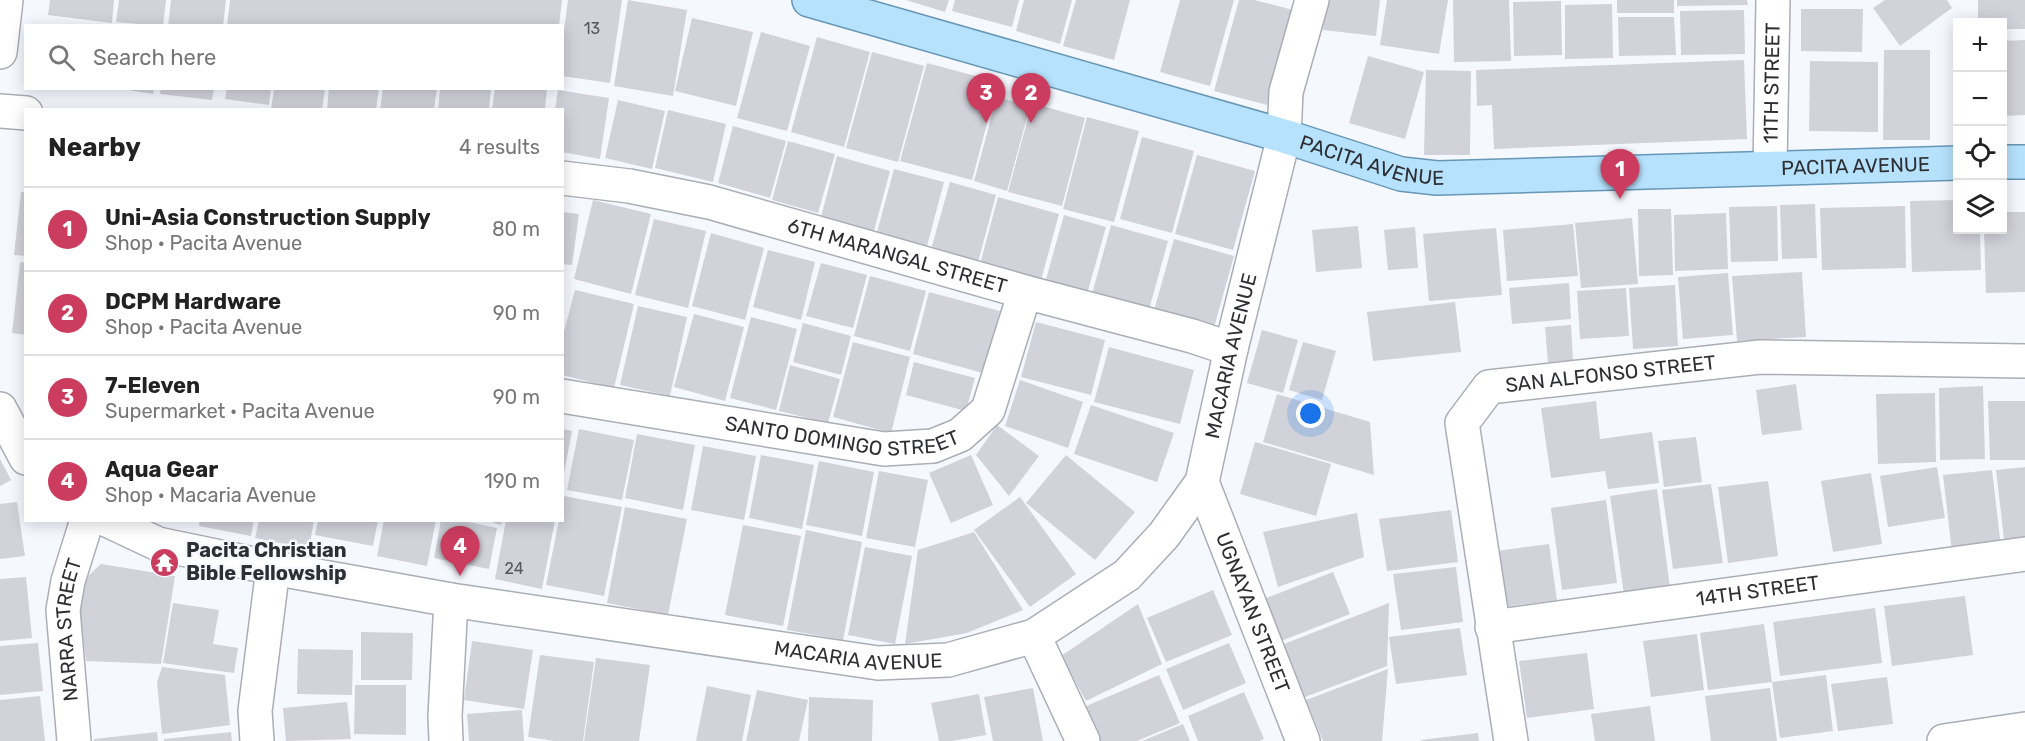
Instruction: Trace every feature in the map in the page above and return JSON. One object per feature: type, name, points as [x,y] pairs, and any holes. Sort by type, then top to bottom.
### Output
[{"type":"main road","name":"PACITA AVENUE","points":[[809,0],[1284,135],[1401,174],[1437,178],[1953,163]]},
{"type":"main road","points":[[2007,162],[2025,162]]},
{"type":"street","points":[[0,52],[6,0]]},
{"type":"street","name":"MACARIA AVENUE","points":[[111,522],[158,544],[273,568],[451,600],[878,663],[948,660],[1034,636],[1127,575],[1164,536],[1202,482],[1231,349],[1284,135],[1286,92],[1312,0]]},
{"type":"street","name":"11TH STREET","points":[[1770,167],[1773,0]]},
{"type":"street","points":[[0,111],[24,113]]},
{"type":"street","name":"6TH MARANGAL STREET","points":[[564,178],[629,186],[709,202],[1025,292],[1192,336],[1231,349]]},
{"type":"street","name":"SANTO DOMINGO STREET","points":[[564,396],[884,450],[933,446],[960,435],[988,410],[1025,292]]},
{"type":"street","name":"SAN ALFONSO STREET","points":[[1511,741],[1462,423],[1489,387],[1760,357],[2025,361]]},
{"type":"street","points":[[0,409],[24,454]]},
{"type":"street","name":"UGNAYAN STREET","points":[[1202,482],[1303,741]]},
{"type":"street","name":"NARRA STREET","points":[[74,741],[63,610],[68,581],[86,522]]},
{"type":"street","name":"14TH STREET","points":[[1492,627],[2025,554]]},
{"type":"street","points":[[256,741],[255,711],[273,568]]},
{"type":"street","points":[[446,741],[445,716],[451,600]]},
{"type":"street","points":[[1034,636],[1083,741]]},
{"type":"street","points":[[1944,741],[2025,729]]},
{"type":"building","points":[[50,0],[114,0],[112,23],[48,15]]},
{"type":"building","points":[[119,0],[166,0],[163,24],[116,22]]},
{"type":"building","points":[[171,0],[226,0],[223,24],[168,24]]},
{"type":"building","points":[[230,0],[562,0],[559,24],[227,24]]},
{"type":"building","points":[[568,0],[622,0],[610,83],[564,76],[564,30]]},
{"type":"building","points":[[628,0],[687,10],[673,96],[614,86]]},
{"type":"building","points":[[906,0],[949,0],[945,12]]},
{"type":"building","points":[[955,0],[1019,0],[1012,27],[952,11]]},
{"type":"building","points":[[1024,0],[1072,0],[1060,44],[1016,31]]},
{"type":"building","points":[[1076,0],[1130,0],[1114,60],[1063,46]]},
{"type":"building","points":[[1180,0],[1234,0],[1210,86],[1160,72]]},
{"type":"building","points":[[1239,0],[1254,0],[1293,10],[1267,105],[1214,91]]},
{"type":"building","points":[[1326,0],[1380,0],[1376,36],[1323,30]]},
{"type":"building","points":[[1387,0],[1448,0],[1439,54],[1380,45]]},
{"type":"building","points":[[1453,0],[1509,0],[1511,61],[1454,62]]},
{"type":"building","points":[[1617,0],[1674,0],[1674,13],[1617,13]]},
{"type":"building","points":[[1677,0],[1747,0],[1748,5],[1677,6]]},
{"type":"building","points":[[1885,0],[1947,0],[1952,8],[1900,46],[1873,8]]},
{"type":"building","points":[[1978,0],[2025,0],[2025,29],[2007,29],[2007,18],[1978,18]]},
{"type":"building","points":[[1561,1],[1562,55],[1514,56],[1513,2]]},
{"type":"building","points":[[1612,4],[1613,58],[1565,59],[1565,5]]},
{"type":"building","points":[[1801,9],[1863,9],[1862,52],[1801,51]]},
{"type":"building","points":[[1744,10],[1745,54],[1681,55],[1680,11]]},
{"type":"building","points":[[1618,17],[1674,17],[1676,55],[1619,56]]},
{"type":"building","points":[[692,18],[753,32],[736,106],[675,91]]},
{"type":"building","points":[[761,32],[810,46],[787,131],[737,118]]},
{"type":"building","points":[[817,37],[870,52],[844,147],[791,132]]},
{"type":"building","points":[[2025,40],[2025,115],[2007,116],[2007,41]]},
{"type":"building","points":[[1884,50],[1930,50],[1930,140],[1883,140]]},
{"type":"building","points":[[872,52],[924,66],[898,162],[846,148]]},
{"type":"building","points":[[1368,56],[1424,72],[1405,139],[1349,123]]},
{"type":"building","points":[[1744,60],[1747,139],[1494,149],[1492,105],[1477,106],[1476,70]]},
{"type":"building","points":[[1810,61],[1878,62],[1878,132],[1809,131]]},
{"type":"building","points":[[927,63],[998,82],[972,180],[900,161]]},
{"type":"building","points":[[1426,70],[1471,71],[1470,155],[1424,155]]},
{"type":"building","points":[[128,90],[154,90],[153,94]]},
{"type":"building","points":[[161,90],[214,90],[212,100],[160,94]]},
{"type":"building","points":[[227,90],[271,90],[269,105],[225,99]]},
{"type":"building","points":[[274,90],[325,90],[322,108],[271,108]]},
{"type":"building","points":[[329,90],[379,90],[376,108],[327,108]]},
{"type":"building","points":[[383,90],[437,90],[434,108],[380,108]]},
{"type":"building","points":[[440,90],[491,90],[489,108],[438,108]]},
{"type":"building","points":[[495,90],[547,90],[545,108],[492,108]]},
{"type":"building","points":[[558,90],[609,98],[600,159],[564,152],[564,108],[555,108]]},
{"type":"building","points":[[997,97],[1030,106],[1007,191],[974,181]]},
{"type":"building","points":[[618,100],[665,111],[652,169],[605,158]]},
{"type":"building","points":[[1032,103],[1085,118],[1062,206],[1008,192]]},
{"type":"building","points":[[668,110],[726,124],[713,182],[655,168]]},
{"type":"building","points":[[1087,117],[1139,131],[1114,222],[1063,209]]},
{"type":"building","points":[[733,126],[786,141],[770,198],[718,183]]},
{"type":"building","points":[[1142,137],[1194,151],[1172,233],[1120,219]]},
{"type":"building","points":[[788,141],[835,154],[818,213],[772,200]]},
{"type":"building","points":[[1197,155],[1255,171],[1233,250],[1175,234]]},
{"type":"building","points":[[837,156],[890,171],[874,231],[821,217]]},
{"type":"building","points":[[894,169],[944,182],[927,246],[877,232]]},
{"type":"building","points":[[950,182],[996,195],[977,266],[930,253]]},
{"type":"building","points":[[21,192],[24,192],[24,256],[14,255]]},
{"type":"building","points":[[998,197],[1059,214],[1040,284],[979,268]]},
{"type":"building","points":[[593,200],[651,214],[631,294],[574,279]]},
{"type":"building","points":[[1953,200],[1953,234],[1980,234],[1981,270],[1912,272],[1910,201]]},
{"type":"building","points":[[1815,204],[1817,258],[1782,259],[1780,205]]},
{"type":"building","points":[[1777,206],[1778,261],[1731,262],[1729,207]]},
{"type":"building","points":[[1905,206],[1906,268],[1822,270],[1820,208]]},
{"type":"building","points":[[1638,209],[1671,209],[1673,275],[1639,276]]},
{"type":"building","points":[[564,212],[579,214],[572,265],[564,264]]},
{"type":"building","points":[[2007,212],[2025,212],[2025,292],[1986,293],[1984,234],[2007,234]]},
{"type":"building","points":[[1726,213],[1728,269],[1675,271],[1674,215]]},
{"type":"building","points":[[1064,215],[1106,227],[1087,294],[1045,283]]},
{"type":"building","points":[[1632,218],[1638,284],[1581,288],[1575,223]]},
{"type":"building","points":[[654,219],[706,231],[688,308],[635,295]]},
{"type":"building","points":[[1573,224],[1578,276],[1507,281],[1503,230]]},
{"type":"building","points":[[1111,225],[1168,241],[1149,310],[1092,294]]},
{"type":"building","points":[[1358,226],[1362,268],[1316,272],[1312,230]]},
{"type":"building","points":[[1415,227],[1418,268],[1388,270],[1384,230]]},
{"type":"building","points":[[1496,228],[1502,295],[1429,301],[1423,234]]},
{"type":"building","points":[[711,233],[764,248],[745,320],[692,306]]},
{"type":"building","points":[[1174,239],[1234,256],[1213,331],[1153,314]]},
{"type":"building","points":[[768,250],[815,262],[801,320],[753,307]]},
{"type":"building","points":[[20,262],[24,263],[24,335],[12,333]]},
{"type":"building","points":[[821,263],[867,275],[853,328],[806,316]]},
{"type":"building","points":[[1802,272],[1806,337],[1737,341],[1732,276]]},
{"type":"building","points":[[1728,273],[1733,335],[1683,339],[1678,277]]},
{"type":"building","points":[[870,276],[926,291],[910,351],[854,336]]},
{"type":"building","points":[[1569,283],[1571,319],[1512,324],[1509,288]]},
{"type":"building","points":[[1675,285],[1678,346],[1633,349],[1629,288]]},
{"type":"building","points":[[1626,288],[1629,336],[1580,339],[1577,291]]},
{"type":"building","points":[[575,290],[634,304],[614,388],[564,376],[564,331]]},
{"type":"building","points":[[929,292],[1000,311],[983,373],[913,354]]},
{"type":"building","points":[[1455,302],[1461,352],[1373,361],[1367,312]]},
{"type":"building","points":[[638,306],[687,317],[670,396],[620,385]]},
{"type":"building","points":[[694,314],[744,327],[725,401],[674,387]]},
{"type":"building","points":[[751,317],[797,329],[776,410],[730,398]]},
{"type":"building","points":[[1036,322],[1105,340],[1091,395],[1021,377]]},
{"type":"building","points":[[803,323],[851,336],[841,375],[793,362]]},
{"type":"building","points":[[1571,325],[1573,361],[1548,363],[1545,327]]},
{"type":"building","points":[[1262,330],[1298,340],[1283,393],[1247,383]]},
{"type":"building","points":[[853,342],[910,357],[891,433],[833,417]]},
{"type":"building","points":[[1303,342],[1336,351],[1322,400],[1289,390]]},
{"type":"building","points":[[1109,347],[1194,370],[1180,424],[1094,402]]},
{"type":"building","points":[[914,362],[975,378],[966,411],[906,395]]},
{"type":"building","points":[[790,365],[840,379],[828,423],[779,411]]},
{"type":"building","points":[[1020,380],[1083,402],[1068,448],[1005,426]]},
{"type":"building","points":[[1796,384],[1802,430],[1762,435],[1756,390]]},
{"type":"building","points":[[1983,386],[1985,459],[1940,460],[1939,388]]},
{"type":"building","points":[[1935,393],[1936,462],[1878,464],[1876,394]]},
{"type":"building","points":[[1277,394],[1370,422],[1374,475],[1263,442]]},
{"type":"building","points":[[1596,401],[1600,439],[1652,432],[1659,483],[1608,489],[1605,471],[1551,478],[1541,408]]},
{"type":"building","points":[[1988,401],[2025,401],[2025,460],[1990,460]]},
{"type":"building","points":[[1091,405],[1174,433],[1157,482],[1074,454]]},
{"type":"building","points":[[997,425],[1039,456],[1009,496],[976,455]]},
{"type":"building","points":[[564,429],[572,431],[564,473]]},
{"type":"building","points":[[579,429],[634,440],[622,500],[567,490]]},
{"type":"building","points":[[637,434],[695,445],[683,510],[625,498]]},
{"type":"building","points":[[1696,437],[1702,482],[1664,487],[1658,441]]},
{"type":"building","points":[[1255,442],[1331,464],[1316,516],[1240,494]]},
{"type":"building","points":[[703,446],[756,456],[744,520],[691,510]]},
{"type":"building","points":[[761,455],[814,465],[802,529],[749,518]]},
{"type":"building","points":[[971,455],[993,505],[951,523],[929,473]]},
{"type":"building","points":[[1066,455],[1135,512],[1095,560],[1026,503]]},
{"type":"building","points":[[0,459],[11,480],[0,486]]},
{"type":"building","points":[[819,461],[874,472],[862,536],[806,525]]},
{"type":"building","points":[[1937,467],[1945,518],[1888,527],[1880,476]]},
{"type":"building","points":[[2025,467],[2025,537],[2004,539],[1996,470]]},
{"type":"building","points":[[1992,470],[2001,547],[1952,552],[1943,475]]},
{"type":"building","points":[[879,471],[928,480],[915,547],[866,538]]},
{"type":"building","points":[[1871,473],[1882,544],[1833,552],[1821,481]]},
{"type":"building","points":[[1768,481],[1778,556],[1728,563],[1718,487]]},
{"type":"building","points":[[1711,484],[1723,563],[1673,569],[1662,490]]},
{"type":"building","points":[[1657,489],[1670,588],[1624,594],[1610,496]]},
{"type":"building","points":[[564,496],[622,507],[604,596],[546,585],[559,522],[564,522]]},
{"type":"building","points":[[1020,497],[1076,574],[1030,607],[974,530]]},
{"type":"building","points":[[1606,500],[1617,583],[1562,590],[1551,508]]},
{"type":"building","points":[[17,502],[25,556],[0,559],[0,504]]},
{"type":"building","points":[[625,507],[687,519],[668,615],[607,603]]},
{"type":"building","points":[[1451,510],[1458,562],[1387,571],[1379,519]]},
{"type":"building","points":[[1357,513],[1364,557],[1278,587],[1263,532]]},
{"type":"building","points":[[200,522],[254,522],[251,536],[199,526]]},
{"type":"building","points":[[259,522],[314,522],[309,549],[255,538]]},
{"type":"building","points":[[318,522],[378,522],[373,546],[315,535]]},
{"type":"building","points":[[384,522],[436,522],[427,566],[377,556]]},
{"type":"building","points":[[441,522],[468,522],[497,528],[489,569],[434,558]]},
{"type":"building","points":[[506,522],[555,522],[542,589],[495,579]]},
{"type":"building","points":[[743,525],[801,536],[783,626],[725,615]]},
{"type":"building","points":[[806,530],[862,542],[843,640],[787,630]]},
{"type":"building","points":[[974,532],[1023,610],[967,633],[905,644],[918,550]]},
{"type":"building","points":[[1549,544],[1557,600],[1503,607],[1496,551]]},
{"type":"building","points":[[865,547],[912,556],[895,644],[848,635]]},
{"type":"building","points":[[101,564],[175,576],[161,664],[86,661],[79,609],[86,578]]},
{"type":"building","points":[[1456,567],[1463,622],[1401,630],[1393,574]]},
{"type":"building","points":[[1333,572],[1350,614],[1281,641],[1264,599]]},
{"type":"building","points":[[26,577],[32,638],[0,641],[0,579]]},
{"type":"building","points":[[1213,590],[1232,635],[1166,662],[1147,618]]},
{"type":"building","points":[[1965,596],[1973,655],[1892,666],[1884,606]]},
{"type":"building","points":[[173,603],[219,610],[213,644],[238,648],[234,673],[163,663]]},
{"type":"building","points":[[1389,603],[1387,666],[1305,697],[1284,644]]},
{"type":"building","points":[[1138,604],[1162,664],[1086,701],[1061,656]]},
{"type":"building","points":[[1875,608],[1882,663],[1780,676],[1773,622]]},
{"type":"building","points":[[1764,624],[1772,682],[1708,690],[1700,633]]},
{"type":"building","points":[[1460,628],[1467,675],[1396,684],[1389,637]]},
{"type":"building","points":[[361,632],[413,633],[412,680],[361,680]]},
{"type":"building","points":[[1697,634],[1704,690],[1651,697],[1643,641]]},
{"type":"building","points":[[472,641],[533,650],[524,709],[464,700]]},
{"type":"building","points":[[38,643],[43,691],[0,695],[0,646]]},
{"type":"building","points":[[1229,643],[1246,683],[1183,710],[1166,669]]},
{"type":"building","points":[[298,649],[353,650],[352,695],[297,694]]},
{"type":"building","points":[[1587,653],[1594,709],[1527,718],[1519,661]]},
{"type":"building","points":[[540,655],[594,662],[583,741],[554,741],[528,737]]},
{"type":"building","points":[[596,658],[650,665],[639,741],[584,741]]},
{"type":"building","points":[[162,667],[225,675],[230,725],[162,734],[157,682]]},
{"type":"building","points":[[1388,669],[1382,741],[1323,741],[1306,700]]},
{"type":"building","points":[[1159,675],[1180,723],[1137,741],[1098,741],[1084,707]]},
{"type":"building","points":[[1826,675],[1833,731],[1780,738],[1772,682]]},
{"type":"building","points":[[1887,677],[1893,724],[1838,731],[1831,684]]},
{"type":"building","points":[[355,685],[406,685],[406,735],[354,734]]},
{"type":"building","points":[[707,686],[751,695],[742,741],[696,741]]},
{"type":"building","points":[[1033,688],[1043,741],[993,741],[984,697]]},
{"type":"building","points":[[1770,688],[1777,741],[1711,741],[1705,696]]},
{"type":"building","points":[[757,690],[808,700],[799,741],[746,741]]},
{"type":"building","points":[[1244,692],[1264,739],[1259,741],[1198,741],[1188,716]]},
{"type":"building","points":[[979,694],[986,735],[939,741],[931,703]]},
{"type":"building","points":[[40,696],[45,741],[0,741],[0,700]]},
{"type":"building","points":[[809,697],[873,700],[872,741],[808,741]]},
{"type":"building","points":[[347,702],[351,739],[286,741],[283,708]]},
{"type":"building","points":[[1650,706],[1655,741],[1595,741],[1591,714]]},
{"type":"building","points":[[522,710],[524,741],[469,741],[467,714]]},
{"type":"building","points":[[1183,724],[1190,741],[1142,741]]},
{"type":"building","points":[[157,732],[158,741],[94,741],[94,739]]},
{"type":"building","points":[[231,732],[232,741],[164,741],[164,739]]},
{"type":"building","points":[[1478,733],[1479,741],[1421,741],[1421,740]]},
{"type":"place","name":"7-Eleven","points":[[986,123]]},
{"type":"place","name":"DCPM Hardware","points":[[1031,123]]},
{"type":"place","name":"Uni-Asia Construction Supply","points":[[1620,199]]},
{"type":"place","name":"Pacita Christian Bible Fellowship","points":[[165,562]]},
{"type":"place","name":"Aqua Gear","points":[[460,576]]}]
